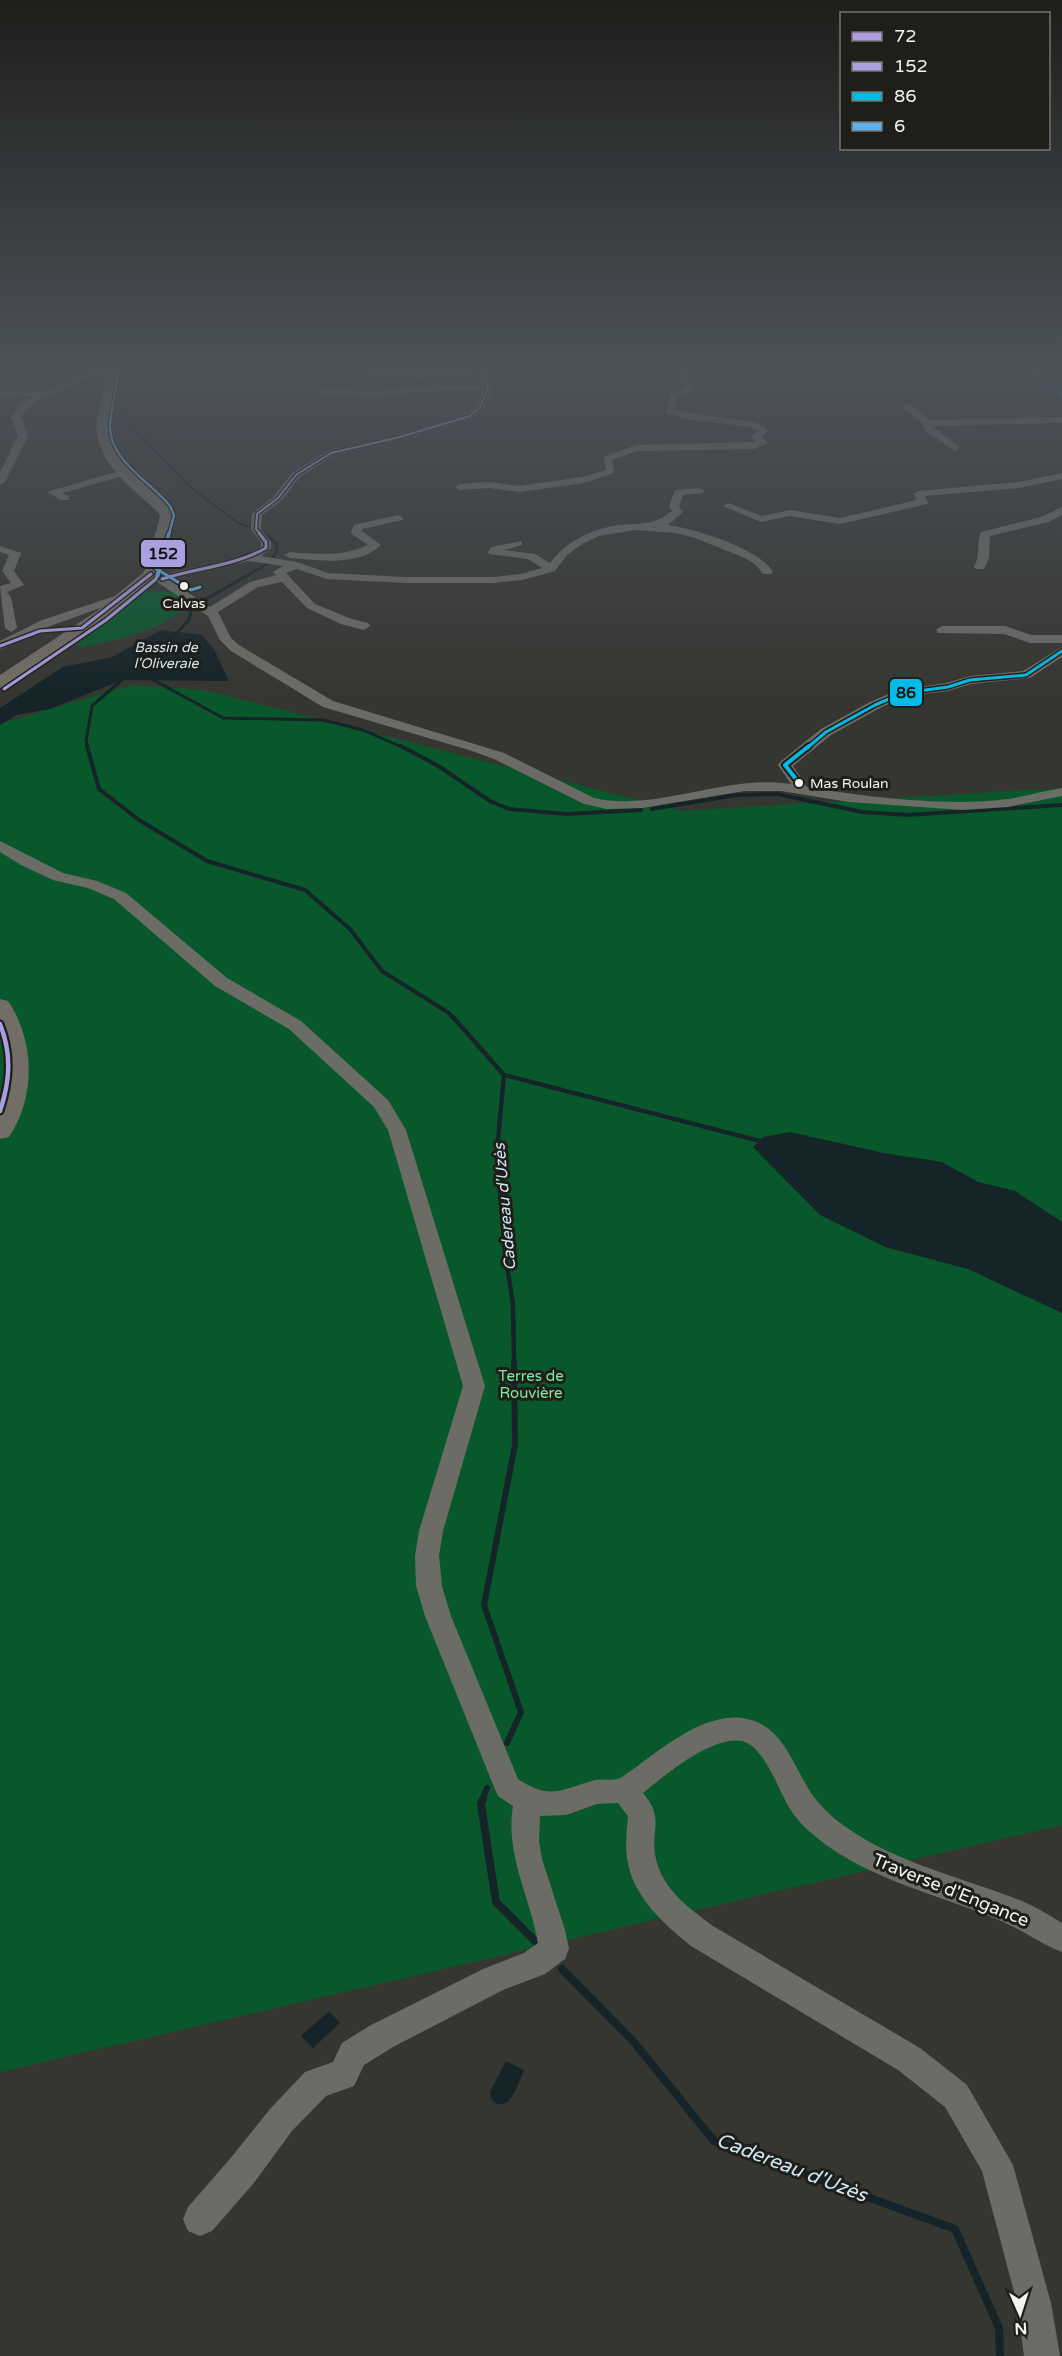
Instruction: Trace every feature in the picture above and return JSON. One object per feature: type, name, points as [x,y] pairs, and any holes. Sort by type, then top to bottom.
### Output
[{"type":"main road","points":[[0,683],[75,621],[127,595],[156,576],[167,517],[165,511],[129,475]]},
{"type":"main road","points":[[0,1006],[12,1030],[20,1059],[16,1085],[0,1132]]},
{"type":"street","points":[[65,498],[52,492],[115,475]]},
{"type":"street","points":[[298,475],[278,498],[257,514],[256,528],[266,542],[266,548],[271,556],[327,576],[441,581],[513,578],[553,566],[576,542],[597,534],[624,528],[649,527],[693,534],[747,555],[762,564],[767,572]]},
{"type":"street","points":[[460,487],[489,485],[519,489],[584,480],[599,475]]},
{"type":"street","points":[[728,506],[761,519],[790,513],[840,521],[923,502],[918,494],[1019,485],[1062,477]]},
{"type":"street","points":[[649,527],[673,518],[678,512],[674,507],[679,492],[699,491]]},
{"type":"street","points":[[980,567],[986,556],[983,539],[986,534],[1030,524],[1062,510]]},
{"type":"street","points":[[156,576],[248,558],[271,556],[330,559],[347,557],[376,545],[356,532],[358,527],[398,518]]},
{"type":"street","points":[[553,566],[553,557],[571,535]]},
{"type":"street","points":[[518,543],[495,549],[493,552],[531,556],[553,566]]},
{"type":"street","points":[[0,549],[15,553],[8,571],[18,585],[0,590],[5,597],[6,629],[75,621]]},
{"type":"street","points":[[297,565],[279,572],[311,606],[345,621],[364,626]]},
{"type":"street","points":[[156,576],[203,606],[226,640],[235,648],[328,704],[346,712],[483,750],[589,801],[621,807],[745,787],[808,790],[860,799],[963,806],[1008,803],[1062,792]]},
{"type":"street","points":[[203,606],[254,583],[266,579],[286,578]]},
{"type":"street","points":[[32,630],[75,621]]},
{"type":"street","points":[[0,646],[46,623]]},
{"type":"street","points":[[942,630],[1005,630],[1030,639],[1062,639]]},
{"type":"street","points":[[808,790],[785,765],[826,732],[903,693],[948,687],[970,680],[1026,675],[1062,651]]},
{"type":"street","points":[[0,845],[26,862],[58,877],[92,884],[120,896],[221,982],[295,1025],[381,1104],[397,1130],[474,1386],[431,1531],[427,1556],[429,1587],[508,1787],[528,1801],[544,1804],[566,1803],[597,1792],[624,1791],[642,1812],[641,1858],[651,1885],[671,1912],[702,1936],[909,2059],[956,2096],[997,2165],[1034,2303],[1042,2356]]},
{"type":"street","name":"Traverse d'Engance","points":[[624,1791],[658,1764],[717,1731],[743,1729],[766,1741],[800,1801],[826,1828],[862,1853],[912,1876],[1014,1912],[1062,1938]]},
{"type":"street","points":[[200,2218],[241,2172],[288,2112],[316,2083],[343,2075],[353,2054],[382,2036],[494,1979],[534,1964],[554,1949],[552,1934],[532,1880],[525,1844],[523,1822],[528,1801]]},
{"type":"green space","name":"Bassin de l'Oliveraie","points":[[144,591],[179,592],[195,603],[159,625],[120,639],[81,647],[77,644]]},
{"type":"green space","name":"Terres de Rouvière","points":[[131,685],[204,690],[681,811],[1062,788],[1062,1825],[0,2072],[0,724]]},
{"type":"water","name":"Bassin de l'Oliveraie","points":[[161,630],[202,635],[214,649],[229,681],[122,680],[50,709],[17,715],[0,725],[0,708],[63,667],[112,657]]},
{"type":"water","points":[[790,1132],[884,1153],[942,1162],[978,1182],[1015,1191],[1062,1222],[1062,1313],[968,1269],[885,1247],[820,1215],[753,1147],[763,1137]]},
{"type":"water","points":[[329,2011],[340,2023],[313,2048],[301,2036]]},
{"type":"water","points":[[506,2061],[524,2070],[511,2097],[507,2102],[498,2104],[492,2100],[490,2092]]},
{"type":"waterway","name":"Cadereau d'Uzès","points":[[178,475],[189,486],[238,523],[265,533]]},
{"type":"waterway","name":"Cadereau d'Uzès","points":[[175,635],[189,620],[192,607],[269,563],[277,551],[276,543],[265,533]]},
{"type":"waterway","name":"Cadereau d'Uzès","points":[[88,748],[86,741],[92,706],[125,677]]},
{"type":"waterway","points":[[152,679],[223,718],[323,720],[363,730],[404,748]]},
{"type":"waterway","name":"Cadereau d'Uzès","points":[[87,746],[99,789],[139,820],[207,861],[305,890],[350,929],[382,971],[449,1013],[454,1019]]},
{"type":"waterway","points":[[401,746],[440,767],[490,801],[509,809],[567,814],[641,810]]},
{"type":"waterway","points":[[652,809],[736,795],[777,794],[862,812],[908,815],[1062,805]]},
{"type":"waterway","name":"Cadereau d'Uzès","points":[[453,1017],[504,1075]]},
{"type":"waterway","points":[[504,1075],[764,1142]]},
{"type":"waterway","name":"Cadereau d'Uzès","points":[[504,1075],[497,1151],[505,1252],[513,1305],[514,1363]]},
{"type":"waterway","name":"Cadereau d'Uzès","points":[[507,1743],[521,1712],[484,1605],[515,1445],[514,1362]]},
{"type":"waterway","name":"Cadereau d'Uzès","points":[[482,1801],[487,1788]]},
{"type":"waterway","name":"Cadereau d'Uzès","points":[[483,1799],[481,1804],[496,1902],[535,1941]]},
{"type":"waterway","name":"Cadereau d'Uzès","points":[[562,1969],[633,2041],[714,2141],[955,2229],[999,2328],[1000,2356]]},
{"type":"transit line","name":"152","points":[[4,689],[106,620],[156,579],[174,515],[163,498],[139,475]]},
{"type":"transit line","name":"6","points":[[139,475],[163,498],[174,515],[158,576]]},
{"type":"transit line","name":"72","points":[[256,529],[257,514],[278,498],[296,475]]},
{"type":"transit line","name":"72","points":[[162,579],[242,560],[254,555],[266,548],[266,542],[256,529]]},
{"type":"transit line","name":"6","points":[[155,568],[191,590],[200,587]]},
{"type":"transit line","name":"72","points":[[0,646],[40,631],[82,628],[151,574]]},
{"type":"transit line","name":"86","points":[[799,783],[785,765],[826,732],[875,705],[903,693],[948,687],[970,680],[1026,675],[1062,651]]},
{"type":"transit line","name":"152","points":[[0,1024],[9,1057],[9,1078],[0,1111]]},
{"type":"place","name":"Calvas","points":[[184,586]]},
{"type":"place","name":"Mas Roulan","points":[[799,783]]}]
